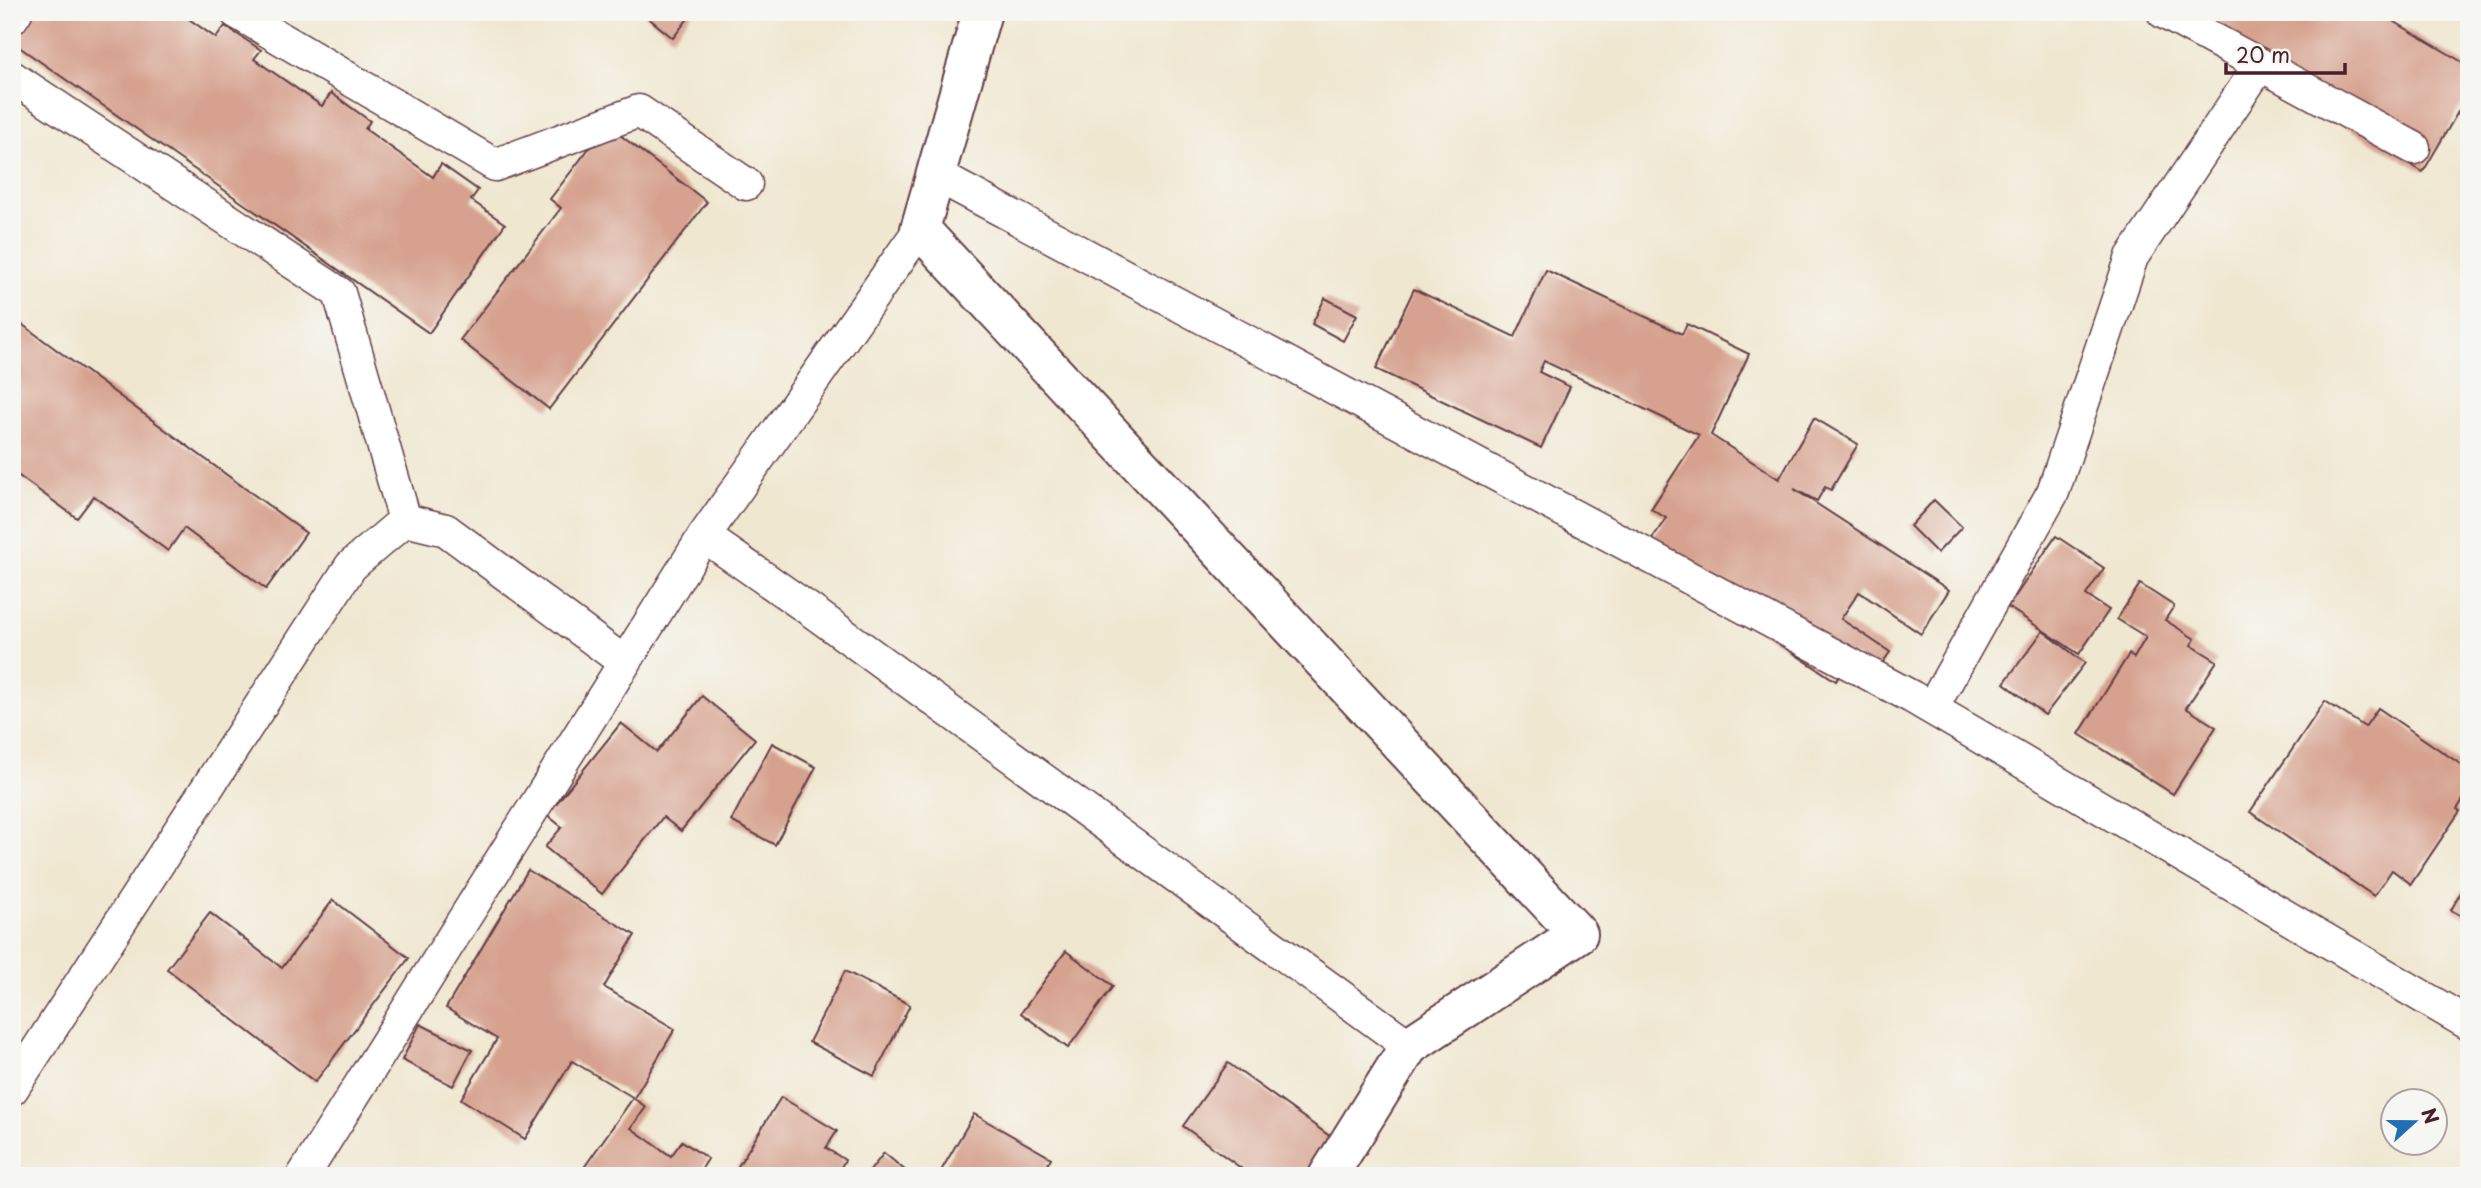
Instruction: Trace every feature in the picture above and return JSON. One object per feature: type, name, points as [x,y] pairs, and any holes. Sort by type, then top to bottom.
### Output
[{"type":"street","points":[[12,18],[16,12]]},
{"type":"street","points":[[236,12],[495,165],[639,111],[746,184]]},
{"type":"street","points":[[303,1176],[704,536],[920,229],[982,12]]},
{"type":"street","points":[[2163,12],[2414,148]]},
{"type":"street","points":[[1932,708],[2053,492],[2132,257],[2260,65]]},
{"type":"street","points":[[12,77],[339,293],[405,520]]},
{"type":"street","points":[[936,175],[1932,708],[2469,1024]]},
{"type":"street","points":[[920,229],[1578,934],[1409,1046],[1328,1176]]},
{"type":"street","points":[[405,520],[446,530],[624,662]]},
{"type":"street","points":[[12,1089],[351,566],[405,520]]},
{"type":"street","points":[[704,536],[813,612],[1409,1046]]},
{"type":"building","points":[[25,12],[179,12],[216,38],[225,26],[261,50],[254,59],[322,106],[331,93],[370,121],[365,129],[433,177],[441,164],[478,190],[471,200],[505,224],[429,333],[12,42],[12,31]]},
{"type":"building","points":[[641,12],[693,12],[673,38]]},
{"type":"building","points":[[2151,12],[2378,12],[2469,66],[2469,93],[2423,172]]},
{"type":"building","points":[[607,125],[707,202],[549,409],[460,340],[561,208],[550,199]]},
{"type":"building","points":[[1546,270],[1682,334],[1687,324],[1749,354],[1711,435],[1779,479],[1814,418],[1858,444],[1831,490],[1825,487],[1817,501],[1794,489],[1949,590],[1921,634],[1859,592],[1841,619],[1890,652],[1877,671],[1852,654],[1836,681],[1642,554],[1666,518],[1651,509],[1699,435],[1544,361],[1539,372],[1570,387],[1541,448],[1376,369],[1414,289],[1515,337]]},
{"type":"building","points":[[1325,298],[1357,315],[1343,341],[1312,324]]},
{"type":"building","points":[[12,317],[306,533],[266,589],[184,528],[168,551],[94,496],[77,518],[12,471]]},
{"type":"building","points":[[1934,500],[1962,527],[1937,553],[1910,526]]},
{"type":"building","points":[[2056,536],[2104,568],[2086,595],[2109,610],[2079,654],[2008,607]]},
{"type":"building","points":[[2140,584],[2174,606],[2165,620],[2195,639],[2191,645],[2217,661],[2186,708],[2216,727],[2173,794],[2079,734],[2129,654],[2134,658],[2146,637],[2117,619]]},
{"type":"building","points":[[2043,631],[2085,663],[2045,715],[2004,683]]},
{"type":"building","points":[[702,696],[755,739],[681,831],[663,817],[602,894],[545,847],[562,827],[547,815],[621,723],[657,752]]},
{"type":"building","points":[[2325,701],[2365,727],[2378,708],[2469,770],[2469,791],[2457,809],[2460,811],[2411,884],[2392,870],[2374,896],[2250,812]]},
{"type":"building","points":[[772,743],[816,767],[775,845],[731,821]]},
{"type":"building","points":[[528,870],[635,935],[604,987],[675,1029],[634,1098],[572,1061],[525,1139],[461,1099],[497,1039],[446,1008]]},
{"type":"building","points":[[2469,878],[2469,920],[2451,910]]},
{"type":"building","points":[[333,900],[409,958],[315,1082],[167,969],[210,913],[282,968]]},
{"type":"building","points":[[1066,951],[1113,986],[1068,1048],[1021,1013]]},
{"type":"building","points":[[845,971],[910,1005],[874,1076],[809,1042]]},
{"type":"building","points":[[420,1024],[472,1050],[453,1086],[402,1060]]},
{"type":"building","points":[[1228,1063],[1335,1140],[1309,1176],[1252,1176],[1183,1126]]},
{"type":"building","points":[[781,1097],[837,1131],[826,1148],[845,1160],[836,1176],[732,1176]]},
{"type":"building","points":[[633,1098],[646,1107],[631,1128],[671,1156],[682,1141],[708,1159],[697,1176],[592,1176],[583,1169]]},
{"type":"building","points":[[974,1114],[1051,1158],[1041,1176],[938,1176]]},
{"type":"building","points":[[884,1153],[912,1176],[866,1176]]}]
